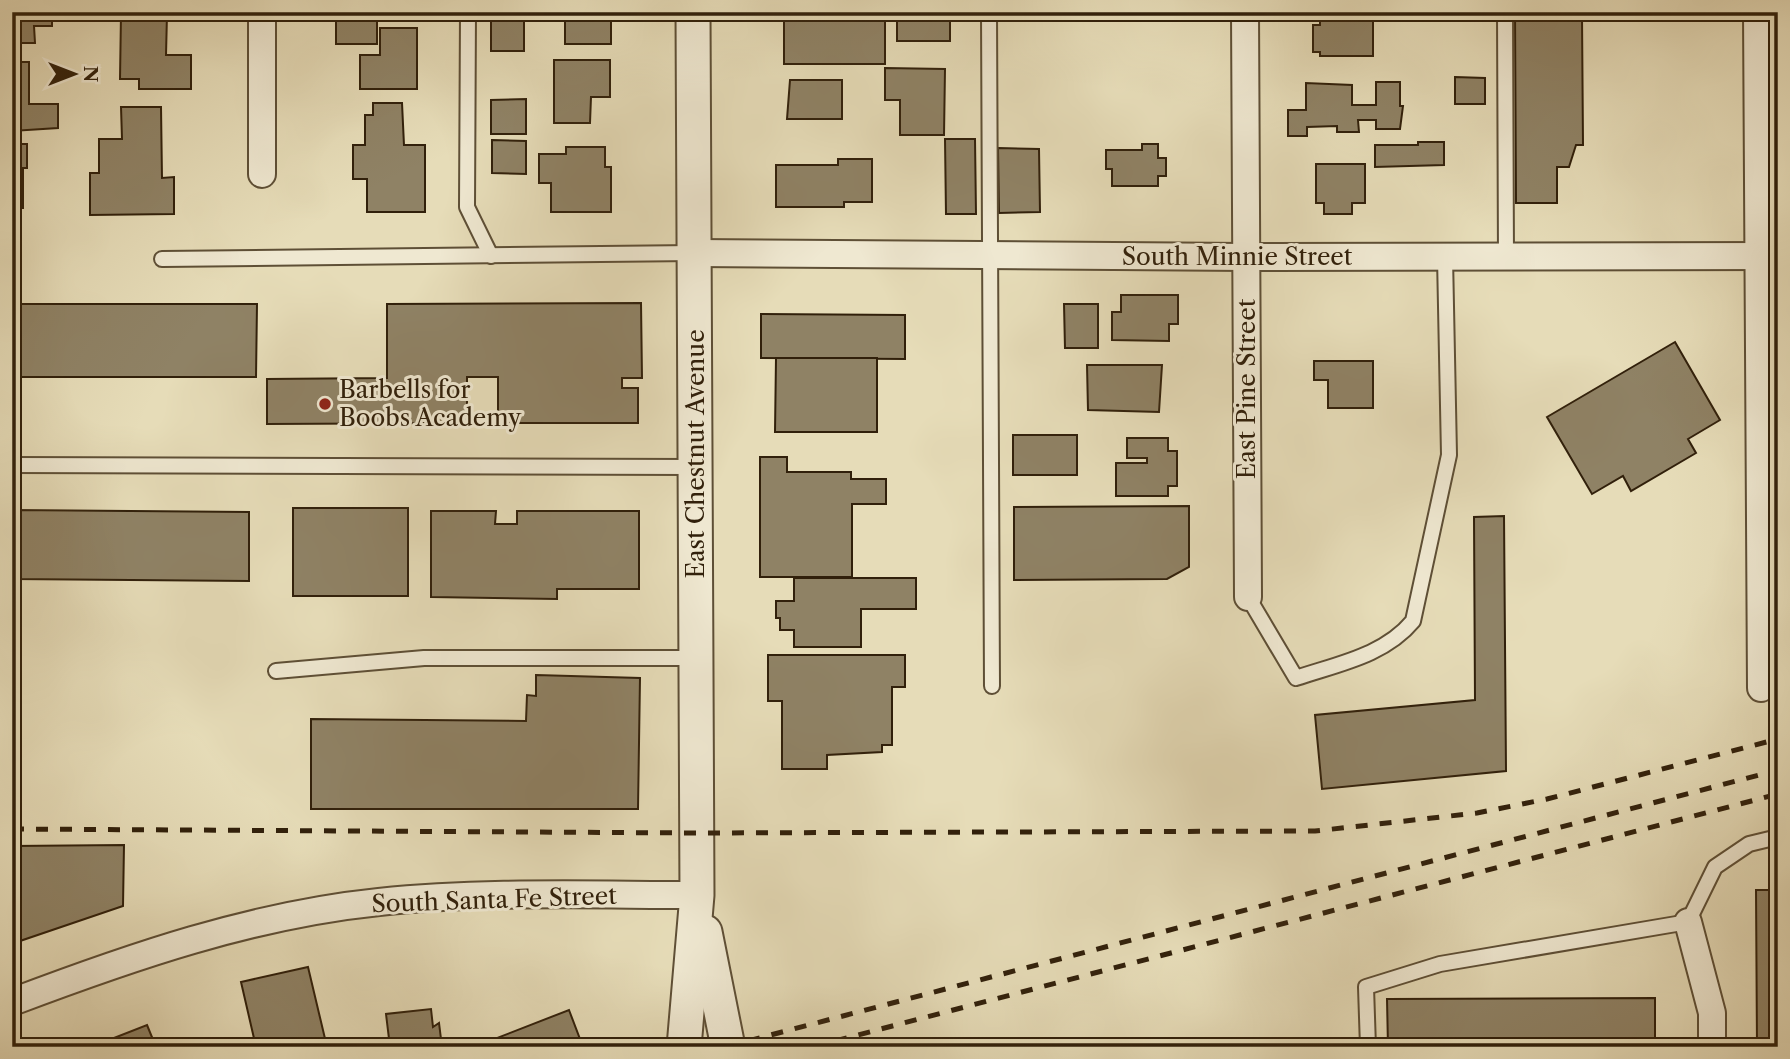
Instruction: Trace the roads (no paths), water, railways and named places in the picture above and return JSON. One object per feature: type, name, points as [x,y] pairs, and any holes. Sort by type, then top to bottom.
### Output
[{"type":"street","points":[[262,12],[262,174]]},
{"type":"street","name":"East Chestnut Avenue","points":[[684,1047],[697,895],[693,12]]},
{"type":"street","name":"East Pine Street","points":[[1245,12],[1248,597]]},
{"type":"street","points":[[1757,12],[1768,256],[1768,450],[1760,688]]},
{"type":"street","name":"South Minnie Street","points":[[696,253],[1247,257],[1768,256]]},
{"type":"street","name":"East Chestnut Avenue","points":[[697,895],[728,1047]]},
{"type":"street","name":"South Santa Fe Street","points":[[12,1002],[135,955],[277,918],[379,902],[486,896],[697,895]]},
{"type":"street","points":[[1688,922],[1712,1013],[1712,1047]]},
{"type":"lane","points":[[468,12],[467,206],[491,256]]},
{"type":"lane","points":[[989,12],[992,686]]},
{"type":"lane","points":[[1505,12],[1506,257]]},
{"type":"lane","points":[[162,259],[696,253]]},
{"type":"lane","points":[[1248,597],[1296,678],[1369,654],[1402,635],[1413,621],[1449,455],[1445,257]]},
{"type":"lane","points":[[12,465],[696,467]]},
{"type":"lane","points":[[276,671],[424,658],[697,658]]},
{"type":"lane","points":[[1368,1047],[1366,988],[1440,964],[1688,922],[1715,867],[1749,844],[1778,837]]},
{"type":"railway","points":[[12,829],[697,833],[1315,831],[1477,813],[1547,799],[1778,739]]},
{"type":"railway","points":[[725,1047],[1778,770]]},
{"type":"railway","points":[[812,1047],[1778,794]]},
{"type":"place","name":"Barbells for Boobs Academy","points":[[325,404]]}]
